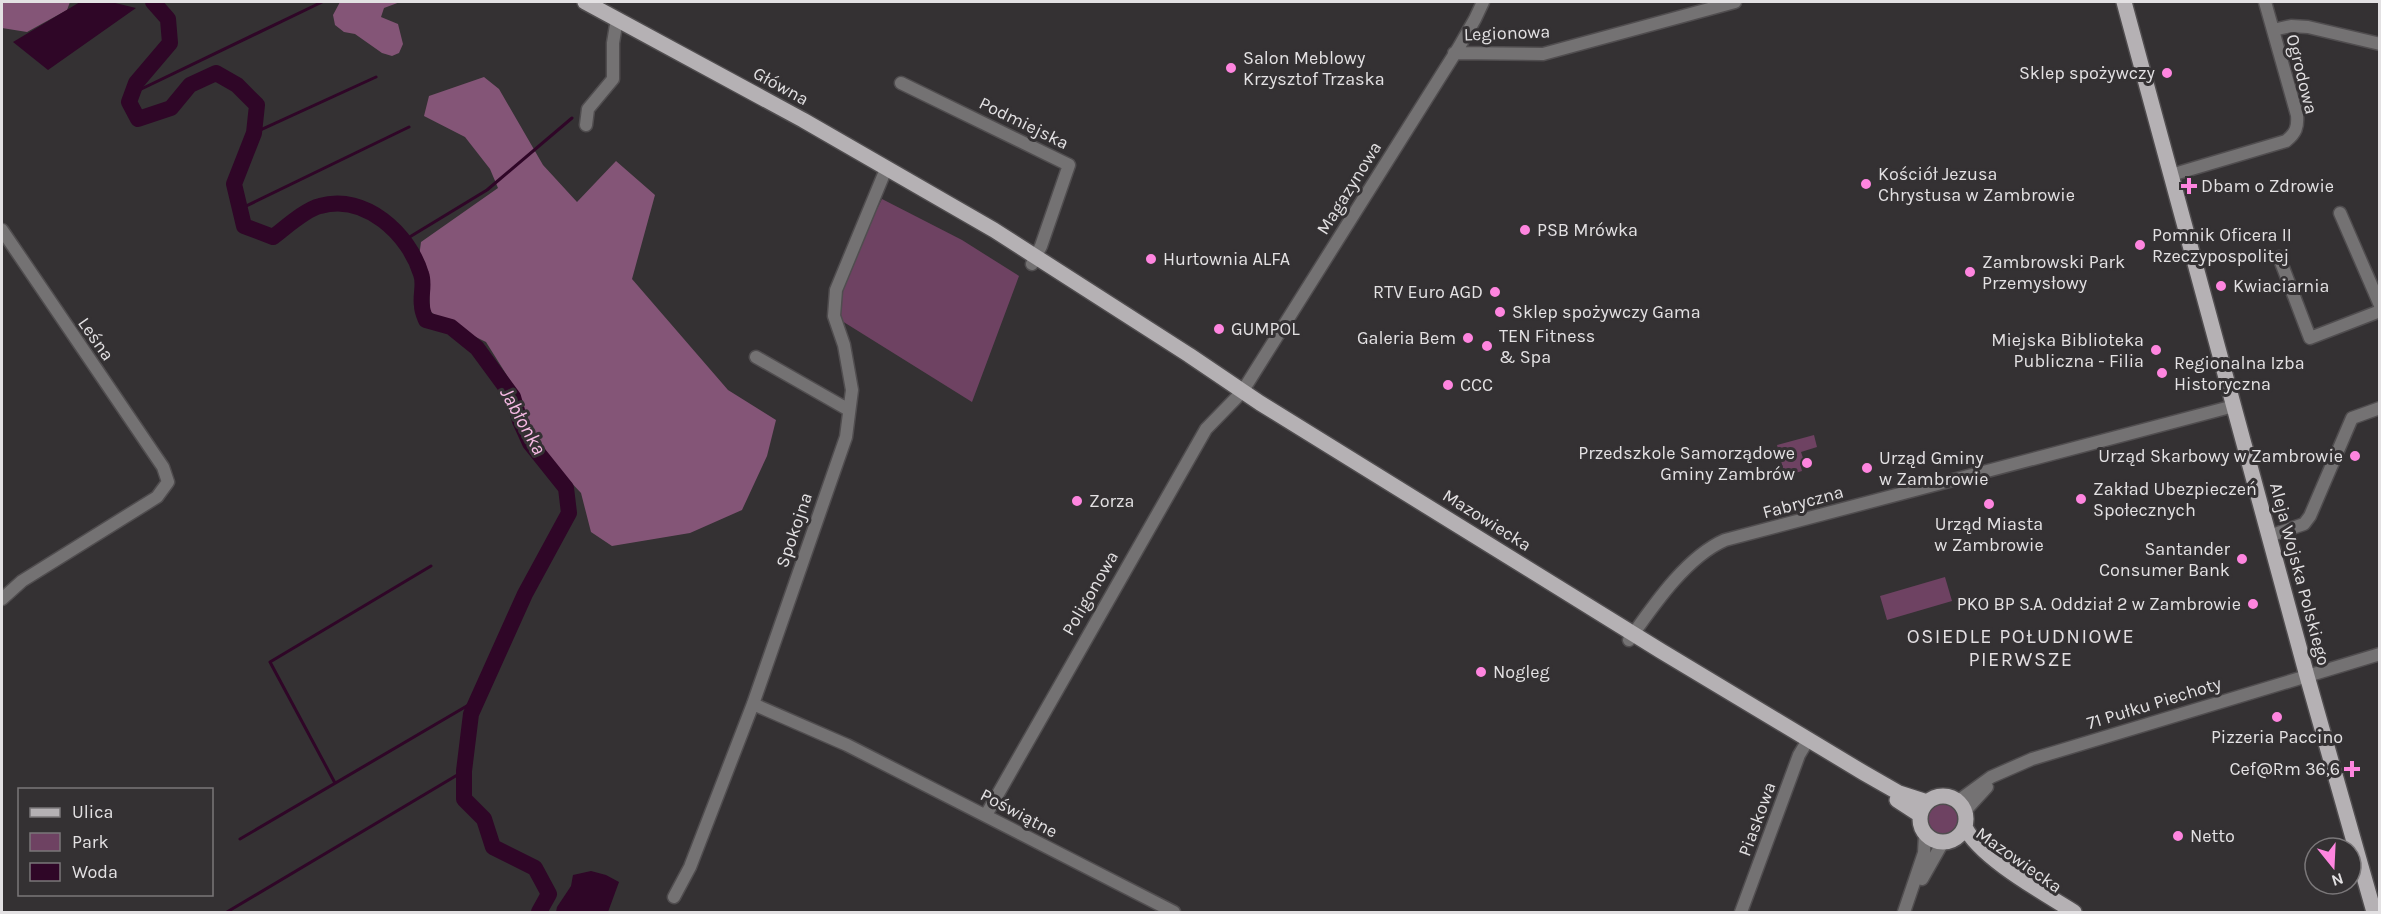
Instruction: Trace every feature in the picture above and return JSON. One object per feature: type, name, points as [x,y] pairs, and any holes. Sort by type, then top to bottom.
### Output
[{"type":"main road","name":"Główna","points":[[585,2],[886,169],[956,210],[987,234],[1033,260]]},
{"type":"main road","name":"Aleja Wojska Polskiego","points":[[2124,2],[2307,676],[2373,888],[2374,912]]},
{"type":"main road","name":"Mazowiecka","points":[[1033,260],[1369,482],[1631,637],[1908,806],[1923,808]]},
{"type":"main road","points":[[1940,796],[1949,796],[1963,813],[1949,841],[1933,840],[1921,828],[1923,808],[1940,796]]},
{"type":"main road","name":"Mazowiecka","points":[[1963,813],[1975,842],[2001,864],[2074,912]]},
{"type":"main road","name":"Mazowiecka","points":[[1949,841],[2061,912]]},
{"type":"street","name":"Magazynowa","points":[[1240,395],[1454,53],[1483,2]]},
{"type":"street","name":"Legionowa","points":[[1454,53],[1543,54],[1735,2]]},
{"type":"street","name":"Ogrodowa","points":[[2171,174],[2286,141],[2293,135],[2298,125],[2297,115],[2265,2]]},
{"type":"street","points":[[586,125],[588,109],[613,79],[612,43],[617,19]]},
{"type":"street","points":[[2273,30],[2291,26],[2308,27],[2379,44]]},
{"type":"street","name":"Podmiejska","points":[[901,83],[1069,165],[1033,260]]},
{"type":"street","name":"Spokojna","points":[[674,897],[690,867],[753,704],[846,437],[852,390],[844,345],[834,316],[836,290],[886,169]]},
{"type":"street","points":[[2340,213],[2379,305]]},
{"type":"street","name":"Leśna","points":[[2,230],[163,467],[168,482],[157,497],[22,581],[2,599]]},
{"type":"street","points":[[2279,257],[2310,338],[2379,311]]},
{"type":"street","points":[[756,357],[849,410]]},
{"type":"street","name":"Poligonowa","points":[[986,815],[1198,442],[1206,429],[1240,395]]},
{"type":"street","name":"Fabryczna","points":[[1631,637],[1691,564],[1702,553],[1725,540],[2234,406]]},
{"type":"street","points":[[2269,536],[2304,524],[2310,516],[2352,418],[2379,408]]},
{"type":"street","name":"71 Pułku Piechoty","points":[[1963,813],[1980,792],[2012,768],[2043,756],[2379,654]]},
{"type":"street","name":"Poświątne","points":[[753,704],[847,746],[1174,912]]},
{"type":"street","name":"Piaskowa","points":[[1741,912],[1806,743]]},
{"type":"street","points":[[1904,912],[1924,853],[1925,834]]},
{"type":"street","points":[[1904,912],[1933,857],[1949,841]]},
{"type":"green space","points":[[882,199],[962,240],[1019,276],[972,402],[834,316],[836,290]]},
{"type":"green space","points":[[1814,435],[1817,447],[1801,452],[1804,461],[1800,463],[1802,471],[1785,476],[1777,445]]},
{"type":"green space","points":[[1945,577],[1952,601],[1887,620],[1880,596]]},
{"type":"green space","points":[[1942,803],[1953,808],[1958,819],[1953,830],[1942,835],[1931,830],[1926,819],[1931,808]]},
{"type":"shaded area","points":[[2,2],[70,2],[67,10],[27,32],[2,28]]},
{"type":"shaded area","points":[[340,2],[400,2],[384,8],[381,17],[398,24],[403,44],[399,53],[392,56],[382,53],[355,34],[344,32],[335,25],[333,15]]},
{"type":"shaded area","points":[[484,77],[499,89],[543,165],[577,202],[616,161],[655,195],[632,279],[728,390],[776,420],[767,456],[742,510],[690,533],[612,546],[591,532],[581,493],[537,446],[513,385],[486,342],[441,320],[430,311],[429,276],[419,257],[421,242],[498,188],[490,169],[465,137],[424,116],[429,96]]},
{"type":"water","points":[[80,2],[111,2],[136,8],[48,70],[13,42]]},
{"type":"water","points":[[591,871],[619,882],[608,912],[556,912],[571,886],[573,875]]},
{"type":"waterway","name":"Jabłonka","points":[[153,2],[168,19],[170,43],[136,83],[129,102],[138,119],[171,108],[190,85],[216,73],[237,85],[257,105],[254,133],[234,184],[244,226],[273,237],[308,211],[320,206],[337,204],[369,211],[383,220],[396,231],[415,259],[422,278],[422,302],[426,320],[451,327],[477,348],[513,397],[530,443],[566,488],[569,513],[525,594],[471,714],[464,771],[464,799],[484,819],[493,847],[535,868],[549,894],[539,912]]},
{"type":"waterway","points":[[133,93],[322,2]]},
{"type":"waterway","points":[[254,133],[376,77]]},
{"type":"waterway","points":[[403,241],[487,190],[572,118]]},
{"type":"waterway","points":[[240,209],[409,127]]},
{"type":"waterway","points":[[335,783],[270,662],[431,566]]},
{"type":"waterway","points":[[240,839],[477,700]]},
{"type":"waterway","points":[[227,912],[464,771]]},
{"type":"place","name":"Salon Meblowy Krzysztof Trzaska","points":[[1231,68]]},
{"type":"place","name":"Sklep spożywczy","points":[[2167,73]]},
{"type":"place","name":"Kościół Jezusa Chrystusa w Zambrowie","points":[[1866,184]]},
{"type":"place","name":"Dbam o Zdrowie","points":[[2189,186]]},
{"type":"place","name":"PSB Mrówka","points":[[1525,230]]},
{"type":"place","name":"Pomnik Oficera II Rzeczypospolitej","points":[[2140,245]]},
{"type":"place","name":"Hurtownia ALFA","points":[[1151,259]]},
{"type":"place","name":"Zambrowski Park Przemysłowy","points":[[1970,272]]},
{"type":"place","name":"Kwiaciarnia","points":[[2221,286]]},
{"type":"place","name":"RTV Euro AGD","points":[[1495,292]]},
{"type":"place","name":"Sklep spożywczy Gama","points":[[1500,312]]},
{"type":"place","name":"GUMPOL","points":[[1219,329]]},
{"type":"place","name":"Galeria Bem","points":[[1468,338]]},
{"type":"place","name":"TEN Fitness & Spa","points":[[1487,346]]},
{"type":"place","name":"Miejska Biblioteka Publiczna - Filia","points":[[2156,350]]},
{"type":"place","name":"Regionalna Izba Historyczna","points":[[2162,373]]},
{"type":"place","name":"CCC","points":[[1448,385]]},
{"type":"place","name":"Urząd Skarbowy w Zambrowie","points":[[2355,456]]},
{"type":"place","name":"Przedszkole Samorządowe Gminy Zambrów","points":[[1807,463]]},
{"type":"place","name":"Urząd Gminy w Zambrowie","points":[[1867,468]]},
{"type":"place","name":"Zakład Ubezpieczeń Społecznych","points":[[2081,499]]},
{"type":"place","name":"Zorza","points":[[1077,501]]},
{"type":"place","name":"Urząd Miasta w Zambrowie","points":[[1989,504]]},
{"type":"place","name":"Santander Consumer Bank","points":[[2242,559]]},
{"type":"place","name":"PKO BP S.A. Oddział 2 w Zambrowie","points":[[2253,604]]},
{"type":"place","name":"Nogleg","points":[[1481,672]]},
{"type":"place","name":"Pizzeria Paccino","points":[[2277,717]]},
{"type":"place","name":"Cef@Rm 36,6","points":[[2352,769]]},
{"type":"place","name":"Netto","points":[[2178,836]]},
{"type":"district","name":"OSIEDLE POŁUDNIOWE PIERWSZE","points":[[2021,648]]}]
